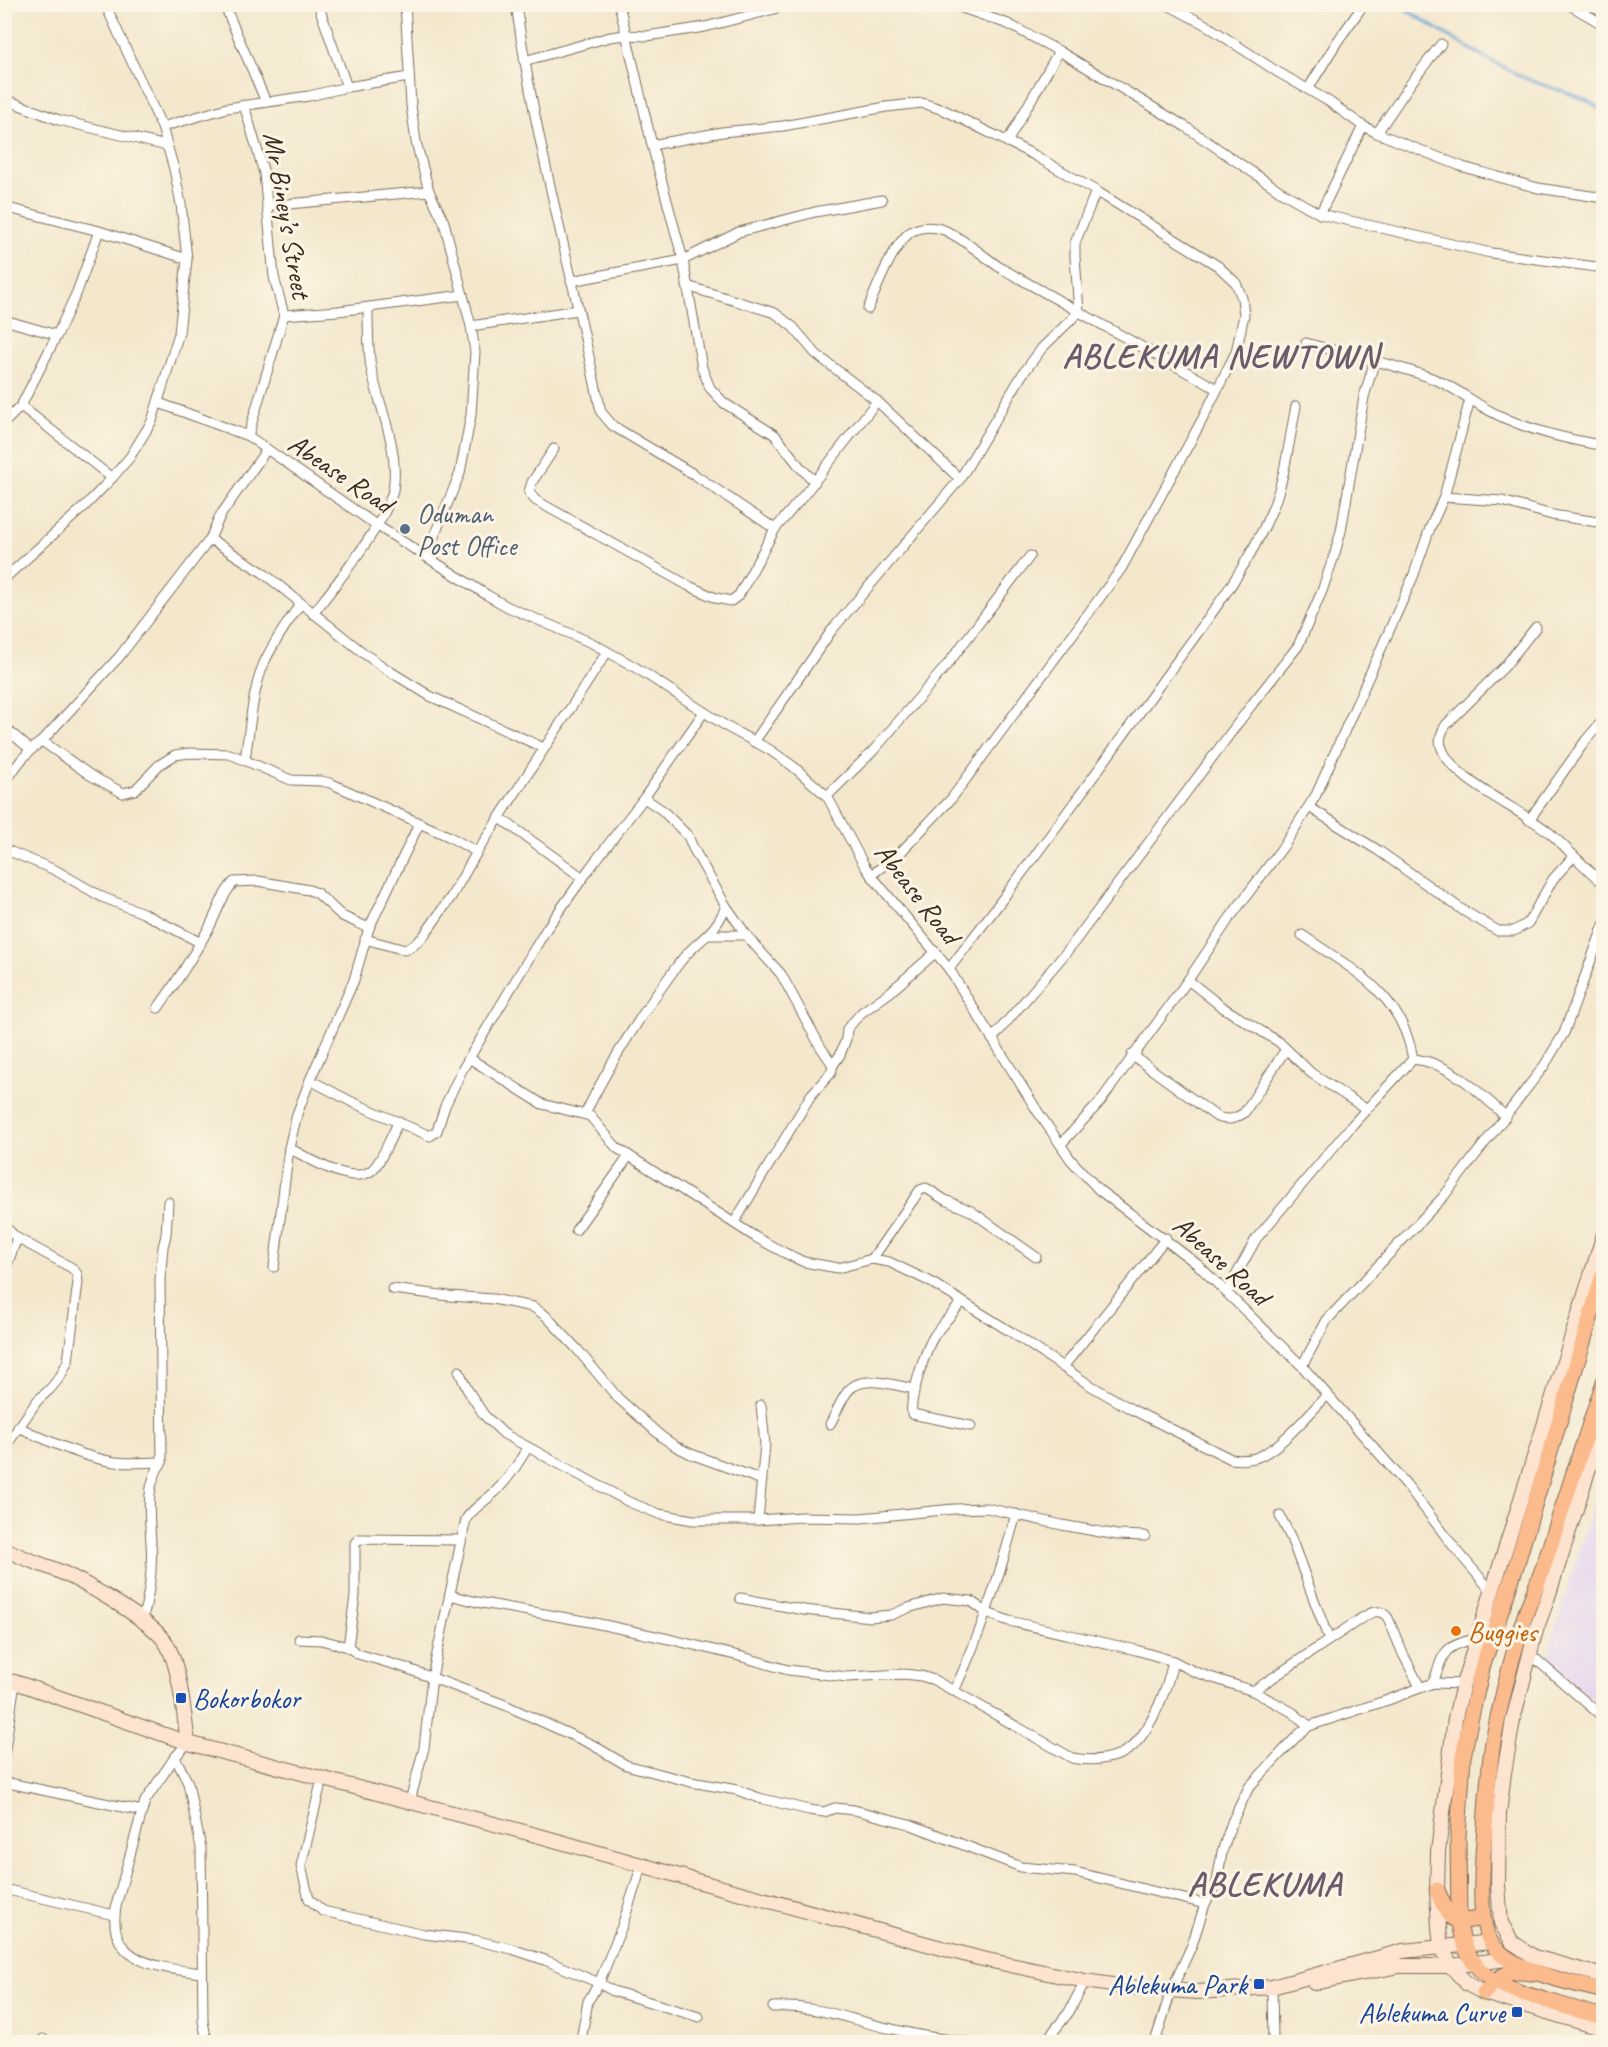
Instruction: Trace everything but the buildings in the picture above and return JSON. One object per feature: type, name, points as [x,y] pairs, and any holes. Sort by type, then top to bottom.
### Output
[{"type":"main road","points":[[1604,1272],[1516,1566],[1482,1668],[1462,1719],[1463,1757],[1459,1825],[1459,1922],[1464,1944],[1473,1964],[1489,1988],[1512,1991],[1604,2017]]},
{"type":"main road","points":[[1546,1975],[1507,1959],[1491,1942],[1484,1918],[1482,1876],[1496,1772],[1494,1740],[1519,1635],[1604,1382]]},
{"type":"main road","points":[[1437,1890],[1448,1915],[1459,1922],[1484,1918]]},
{"type":"main road","points":[[1489,1988],[1506,1973],[1514,1971],[1546,1975],[1604,1990]]},
{"type":"street","points":[[4,579],[112,478],[141,442],[159,403],[179,333],[187,259],[181,204],[174,169],[162,127],[105,4]]},
{"type":"street","points":[[224,4],[266,102]]},
{"type":"street","points":[[318,4],[347,87]]},
{"type":"street","points":[[405,4],[409,77],[416,142],[429,191],[444,222],[471,326],[475,365],[471,415],[456,484],[426,556]]},
{"type":"street","points":[[516,4],[524,61],[545,172],[601,412],[613,426],[705,482],[775,529]]},
{"type":"street","points":[[619,4],[652,145],[683,260],[702,368],[710,388],[724,403],[775,435],[815,482]]},
{"type":"street","points":[[951,4],[1008,24],[1059,51],[1186,127],[1280,191],[1320,214],[1491,254],[1604,268]]},
{"type":"street","points":[[1166,4],[1206,25],[1377,133],[1482,173],[1538,189],[1604,198]]},
{"type":"street","points":[[1308,89],[1364,4]]},
{"type":"street","points":[[1568,4],[1604,25]]},
{"type":"street","points":[[524,61],[610,37],[647,36],[705,27],[778,8]]},
{"type":"street","points":[[1377,133],[1441,44]]},
{"type":"street","points":[[1008,142],[1059,51]]},
{"type":"street","points":[[162,127],[209,112],[409,77]]},
{"type":"street","points":[[4,99],[59,120],[167,146]]},
{"type":"street","points":[[652,145],[722,132],[783,126],[843,114],[922,103],[944,110],[1008,142],[1096,191],[1218,266],[1236,283],[1242,298],[1244,315],[1236,352],[1121,569],[952,798],[899,854],[871,875]]},
{"type":"street","name":"Mr Biney’s Street","points":[[244,105],[264,174],[274,277],[284,315],[248,436]]},
{"type":"street","points":[[1320,214],[1363,126]]},
{"type":"street","points":[[267,206],[429,191]]},
{"type":"street","points":[[754,742],[832,630],[960,479],[1022,375],[1042,348],[1079,312],[1076,243],[1096,191]]},
{"type":"street","points":[[571,281],[683,260],[740,232],[815,212],[882,200]]},
{"type":"street","points":[[4,207],[99,231],[187,259]]},
{"type":"street","points":[[868,309],[882,275],[908,234],[917,228],[930,227],[942,230],[999,267],[1217,389]]},
{"type":"street","points":[[4,423],[21,406],[57,335],[99,231]]},
{"type":"street","points":[[687,286],[775,313],[793,327],[816,354],[877,401],[960,479]]},
{"type":"street","points":[[284,315],[368,308],[463,295]]},
{"type":"street","points":[[313,614],[376,525],[389,501],[394,471],[387,427],[372,370],[368,308]]},
{"type":"street","points":[[471,326],[578,310]]},
{"type":"street","points":[[4,320],[57,335]]},
{"type":"street","points":[[1306,342],[1375,360],[1435,380],[1497,415],[1527,427],[1564,439],[1604,446]]},
{"type":"street","points":[[992,1040],[1069,949],[1298,646],[1322,591],[1341,531],[1364,396],[1375,360]]},
{"type":"street","points":[[1061,1144],[1100,1102],[1229,919],[1285,844],[1309,807],[1333,761],[1413,577],[1430,528],[1444,497],[1470,399]]},
{"type":"street","points":[[554,449],[532,483],[529,492],[536,500],[689,586],[716,598],[731,601],[739,595],[775,529],[815,482],[877,401]]},
{"type":"street","name":"Abease Road","points":[[159,403],[248,436],[376,525],[501,603],[592,643],[635,667],[794,766],[827,796],[871,875],[949,969],[992,1040],[1071,1160],[1099,1190],[1197,1264],[1302,1366],[1406,1484],[1493,1593]]},
{"type":"street","points":[[21,406],[112,478]]},
{"type":"street","points":[[949,969],[1122,738],[1223,597],[1251,553],[1272,510],[1280,486],[1296,406]]},
{"type":"street","points":[[4,784],[17,763],[30,749],[42,741],[119,657],[210,539],[220,516],[267,449]]},
{"type":"street","points":[[1444,497],[1502,501],[1552,515],[1604,523]]},
{"type":"street","points":[[210,539],[238,555],[366,655],[430,696],[544,748]]},
{"type":"street","points":[[827,796],[873,751],[947,665],[1030,556]]},
{"type":"street","points":[[245,759],[264,664],[286,624],[301,603]]},
{"type":"street","points":[[1536,627],[1505,666],[1446,725],[1440,744],[1447,760],[1473,783],[1549,832],[1604,884]]},
{"type":"street","points":[[366,939],[405,950],[423,937],[451,897],[477,852],[607,652]]},
{"type":"street","points":[[310,1080],[352,1102],[430,1136],[437,1131],[445,1106],[469,1058],[547,928],[645,798],[704,712]]},
{"type":"street","points":[[1529,820],[1604,718]]},
{"type":"street","points":[[4,727],[30,749]]},
{"type":"street","points":[[42,741],[90,775],[123,793],[135,790],[159,765],[175,755],[220,754],[245,759],[291,780],[330,783],[477,852]]},
{"type":"street","points":[[645,798],[662,810],[688,836],[726,906],[746,934],[781,974],[820,1046],[833,1065]]},
{"type":"street","points":[[1309,807],[1380,851],[1464,911],[1498,931],[1514,931],[1528,923],[1553,879],[1573,857]]},
{"type":"street","points":[[500,818],[583,878]]},
{"type":"street","points":[[274,1267],[289,1148],[297,1114],[354,980],[369,928],[419,824]]},
{"type":"street","points":[[4,849],[55,870],[102,897],[143,913],[201,943]]},
{"type":"street","points":[[158,1008],[183,974],[228,888],[234,882],[245,880],[271,882],[309,890],[317,893],[342,916],[369,928]]},
{"type":"street","points":[[585,1114],[610,1064],[685,956],[716,928],[726,906]]},
{"type":"street","points":[[1302,1366],[1327,1320],[1444,1196],[1544,1066],[1564,1033],[1604,925]]},
{"type":"street","points":[[708,935],[746,934]]},
{"type":"street","points":[[1302,935],[1366,979],[1382,993],[1405,1026],[1413,1059]]},
{"type":"street","points":[[734,1223],[811,1095],[831,1073],[846,1040],[847,1029],[861,1013],[890,993],[936,952]]},
{"type":"street","points":[[1188,980],[1222,1007],[1264,1031],[1323,1081],[1366,1109]]},
{"type":"street","points":[[1132,1055],[1217,1117],[1234,1120],[1244,1113],[1287,1049]]},
{"type":"street","points":[[469,1058],[536,1101],[590,1116],[617,1148],[767,1243],[809,1264],[837,1268],[872,1259],[889,1262],[911,1272],[962,1302],[1088,1384],[1131,1409],[1231,1459],[1257,1458],[1268,1451],[1327,1395]]},
{"type":"street","points":[[1413,1059],[1426,1060],[1455,1075],[1481,1094],[1506,1117]]},
{"type":"street","points":[[1227,1292],[1256,1239],[1366,1109],[1413,1059]]},
{"type":"street","points":[[289,1148],[357,1177],[375,1168],[399,1121]]},
{"type":"street","points":[[576,1230],[629,1156]]},
{"type":"street","points":[[872,1259],[920,1190],[926,1188],[945,1200],[971,1211],[1036,1257]]},
{"type":"street","points":[[142,1621],[150,1584],[151,1543],[148,1518],[150,1496],[155,1472],[162,1462],[160,1280],[168,1202]]},
{"type":"street","points":[[4,1226],[17,1238],[72,1268],[78,1282],[68,1361],[50,1389],[37,1401],[4,1449]]},
{"type":"street","points":[[1604,1234],[1463,1684],[1462,1719],[1446,1783],[1438,1852],[1437,1890],[1441,1946],[1451,1966],[1467,1984],[1489,1988],[1604,2029]]},
{"type":"street","points":[[4,1273],[17,1238]]},
{"type":"street","points":[[1063,1367],[1166,1239]]},
{"type":"street","points":[[392,1289],[493,1299],[533,1307],[577,1349],[618,1398],[662,1437],[691,1454],[762,1480]]},
{"type":"street","points":[[962,1302],[935,1335],[915,1389],[912,1414],[971,1426]]},
{"type":"street","points":[[459,1371],[467,1389],[490,1422],[504,1434],[629,1502],[659,1514],[693,1520],[758,1520],[801,1517],[861,1518],[976,1509],[1016,1514],[1085,1530],[1145,1536]]},
{"type":"street","points":[[830,1425],[848,1391],[855,1385],[868,1382],[915,1389]]},
{"type":"street","points":[[758,1520],[765,1444],[761,1405]]},
{"type":"street","points":[[1604,1421],[1536,1630],[1513,1720],[1496,1772],[1501,1923],[1512,1942],[1534,1957],[1604,1976]]},
{"type":"street","points":[[18,1427],[58,1446],[100,1459],[116,1462],[162,1462]]},
{"type":"street","points":[[410,1801],[424,1749],[432,1677],[466,1519],[471,1511],[491,1496],[507,1479],[528,1447]]},
{"type":"street","points":[[954,1691],[973,1651],[987,1613],[1016,1514]]},
{"type":"street","points":[[1280,1516],[1291,1538],[1329,1640]]},
{"type":"street","points":[[348,1647],[355,1596],[355,1543],[359,1539],[461,1540]]},
{"type":"street","points":[[4,1548],[72,1578],[142,1621],[164,1640],[177,1676],[189,1743]]},
{"type":"street","points":[[450,1595],[669,1639],[788,1670],[848,1677],[904,1674],[934,1680],[1072,1758],[1099,1761],[1132,1747],[1147,1727],[1169,1682],[1173,1661]]},
{"type":"street","points":[[740,1598],[804,1610],[879,1617],[943,1598],[971,1602],[987,1613],[1018,1623],[1136,1650],[1173,1661],[1195,1672],[1253,1691],[1292,1712],[1309,1726]]},
{"type":"street","points":[[1253,1691],[1370,1613],[1378,1611],[1385,1613],[1420,1687]]},
{"type":"street","points":[[1433,1683],[1444,1653],[1450,1647],[1478,1638]]},
{"type":"street","points":[[299,1639],[348,1647],[358,1654],[432,1677],[535,1717],[591,1744],[626,1765],[691,1782],[737,1790],[759,1798],[809,1810],[824,1812],[835,1808],[854,1810],[909,1824],[1021,1867],[1075,1872],[1205,1904]]},
{"type":"street","points":[[1530,1654],[1604,1718]]},
{"type":"street","points":[[4,1755],[10,1681],[189,1743],[410,1801],[978,1958],[1085,1982],[1171,1991],[1218,1992],[1278,1986],[1298,1987],[1399,1966],[1451,1966],[1507,1959]]},
{"type":"street","points":[[1155,2043],[1171,1991],[1192,1945],[1205,1904],[1217,1882],[1222,1852],[1232,1822],[1249,1788],[1309,1726],[1433,1683],[1463,1684]]},
{"type":"street","points":[[189,1743],[175,1757],[148,1794],[114,1915],[114,1927],[118,1939],[138,1960],[157,1967],[202,1973]]},
{"type":"street","points":[[175,1757],[188,1783],[201,1848],[203,2021],[207,2043]]},
{"type":"street","points":[[322,1779],[301,1866],[309,1899],[323,1911],[424,1934],[474,1940],[512,1949],[545,1960],[613,1991],[699,2017]]},
{"type":"street","points":[[4,1782],[142,1811]]},
{"type":"street","points":[[582,2043],[587,2007],[622,1926],[642,1865]]},
{"type":"street","points":[[4,1889],[114,1915]]},
{"type":"street","points":[[1278,1986],[1403,1951],[1491,1942]]},
{"type":"street","points":[[1045,2043],[1069,2012],[1085,1982]]},
{"type":"street","points":[[1273,2043],[1278,1986]]},
{"type":"street","points":[[773,2007],[804,2007],[890,2029],[966,2043]]},
{"type":"shaded area","points":[[1595,1498],[1604,1500],[1603,1707],[1546,1660]]},
{"type":"waterway","points":[[1398,4],[1459,43],[1507,69],[1532,81],[1587,101],[1604,112]]},
{"type":"place","name":"Oduman Post Office","points":[[405,529]]},
{"type":"place","name":"Buggies","points":[[1456,1631]]},
{"type":"place","name":"Bokorbokor","points":[[181,1698]]},
{"type":"place","name":"Ablekuma Park","points":[[1259,1984]]},
{"type":"place","name":"Ablekuma Curve","points":[[1517,2012]]},
{"type":"district","name":"ABLEKUMA NEWTOWN","points":[[1221,355]]},
{"type":"district","name":"ABLEKUMA","points":[[1265,1883]]}]
